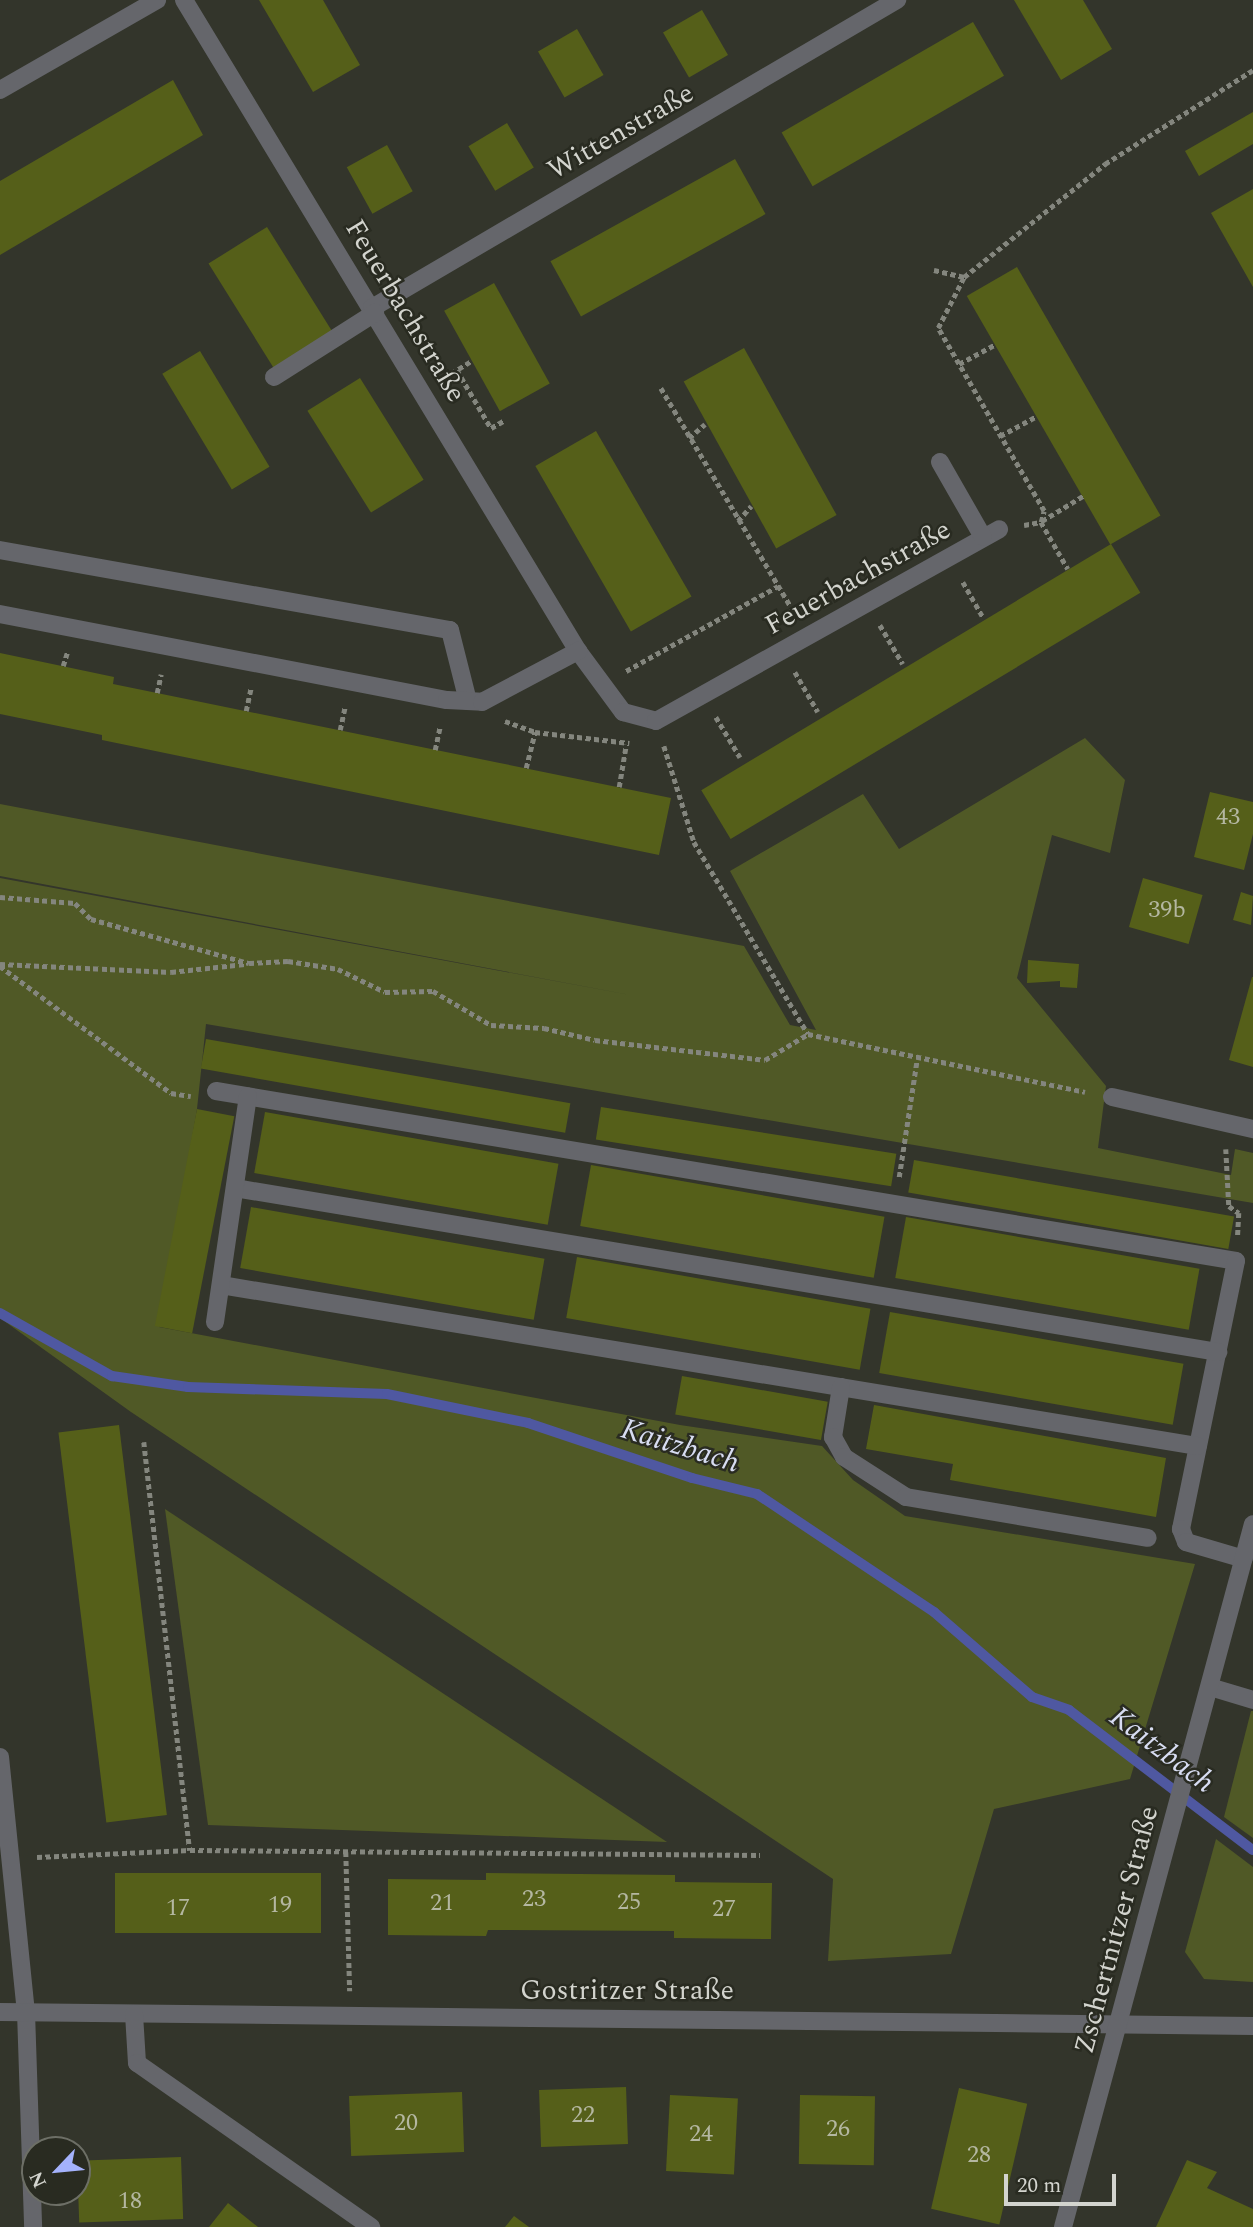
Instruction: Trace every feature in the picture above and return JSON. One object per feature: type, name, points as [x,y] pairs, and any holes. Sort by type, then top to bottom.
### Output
[{"type":"street","points":[[0,90],[157,0]]},
{"type":"street","name":"Feuerbachstraße","points":[[184,0],[578,651],[600,685],[623,712],[656,721],[991,533]]},
{"type":"street","name":"Wittenstraße","points":[[274,377],[373,311],[897,0]]},
{"type":"street","points":[[940,462],[991,533]]},
{"type":"street","points":[[0,550],[450,631],[468,701]]},
{"type":"street","points":[[0,614],[482,702],[578,651]]},
{"type":"street","points":[[216,1091],[1236,1261],[1181,1529],[1186,1542],[1244,1559]]},
{"type":"street","points":[[215,1322],[248,1096]]},
{"type":"street","points":[[1112,1097],[1253,1129]]},
{"type":"street","points":[[235,1188],[1217,1352]]},
{"type":"street","points":[[221,1285],[1198,1446]]},
{"type":"street","points":[[841,1387],[833,1437],[844,1457],[906,1497],[1148,1538]]},
{"type":"street","name":"Zschertnitzer Straße","points":[[1063,2227],[1253,1524]]},
{"type":"street","points":[[1210,1687],[1253,1700]]},
{"type":"street","points":[[0,1757],[12,1858],[7,1878],[26,2012],[33,2227]]},
{"type":"street","name":"Gostritzer Straße","points":[[0,2012],[1253,2026]]},
{"type":"street","points":[[134,2014],[137,2063],[371,2227]]},
{"type":"path","points":[[1068,569],[1041,522],[1044,511],[938,328],[964,277],[1105,164],[1253,70]]},
{"type":"path","points":[[934,270],[964,277]]},
{"type":"path","points":[[959,365],[996,344]]},
{"type":"path","points":[[457,370],[491,428],[505,420]]},
{"type":"path","points":[[661,388],[738,521],[809,635]]},
{"type":"path","points":[[1000,436],[1037,416]]},
{"type":"path","points":[[689,438],[705,424]]},
{"type":"path","points":[[991,533],[1041,522],[1083,496]]},
{"type":"path","points":[[738,521],[751,506]]},
{"type":"path","points":[[949,556],[983,617]]},
{"type":"path","points":[[600,685],[778,586]]},
{"type":"path","points":[[867,603],[903,664]]},
{"type":"path","points":[[783,650],[818,712]]},
{"type":"path","points":[[702,695],[740,757]]},
{"type":"path","points":[[498,718],[535,732],[626,745]]},
{"type":"path","points":[[619,787],[626,745],[656,721],[694,842],[808,1034]]},
{"type":"path","points":[[526,768],[535,732]]},
{"type":"path","points":[[0,897],[75,904],[91,919],[249,963]]},
{"type":"path","points":[[0,965],[171,972],[288,961],[338,969],[385,992],[433,991],[491,1025],[544,1028],[595,1040],[765,1060],[808,1034],[917,1060],[1112,1097]]},
{"type":"path","points":[[0,965],[171,1093],[198,1097]]},
{"type":"path","points":[[894,1204],[917,1060]]},
{"type":"path","points":[[1225,1123],[1229,1206],[1239,1213],[1236,1261]]},
{"type":"path","points":[[144,1442],[190,1850]]},
{"type":"path","points":[[12,1858],[190,1850],[760,1855]]},
{"type":"path","points":[[346,1852],[350,2015]]},
{"type":"green space","points":[[1085,738],[1125,780],[1110,853],[1052,835],[1017,978],[1106,1086],[1098,1148],[1231,1175],[1235,1149],[1253,1153],[1253,1203],[206,1024],[197,1109],[159,1327],[680,1425],[822,1446],[853,1480],[905,1516],[1195,1564],[1130,1779],[994,1809],[951,1954],[828,1961],[833,1879],[131,1412],[0,1318],[0,878],[641,997],[0,876],[0,804],[744,946],[790,1025],[816,1030],[730,871],[863,794],[899,849]]},
{"type":"green space","points":[[165,1509],[667,1842],[208,1825]]},
{"type":"green space","points":[[1253,1711],[1253,1838],[1224,1817]]},
{"type":"green space","points":[[1216,1839],[1253,1867],[1253,1982],[1204,1979],[1185,1952]]},
{"type":"building","points":[[259,0],[323,0],[360,65],[313,92]]},
{"type":"building","points":[[1014,0],[1083,0],[1112,49],[1061,80]]},
{"type":"building","points":[[702,10],[728,55],[689,78],[663,32]]},
{"type":"building","points":[[973,22],[1004,76],[813,186],[782,132]]},
{"type":"building","points":[[577,29],[604,75],[565,97],[538,52]]},
{"type":"building","points":[[173,80],[203,135],[0,255],[0,181]]},
{"type":"building","points":[[1253,112],[1253,144],[1199,176],[1185,151]]},
{"type":"building","points":[[507,123],[534,168],[495,191],[468,146]]},
{"type":"building","points":[[387,145],[413,191],[372,214],[347,167]]},
{"type":"building","points":[[735,159],[766,214],[581,316],[550,261]]},
{"type":"building","points":[[1253,189],[1253,287],[1211,213]]},
{"type":"building","points":[[267,227],[333,332],[274,369],[208,264]]},
{"type":"building","points":[[1017,267],[1160,516],[1110,545],[967,296]]},
{"type":"building","points":[[494,283],[550,384],[500,411],[444,311]]},
{"type":"building","points":[[744,348],[837,515],[776,549],[684,381]]},
{"type":"building","points":[[200,351],[270,467],[232,489],[162,374]]},
{"type":"building","points":[[360,378],[424,480],[371,513],[307,411]]},
{"type":"building","points":[[596,431],[692,596],[631,631],[535,466]]},
{"type":"building","points":[[1111,544],[1140,593],[731,839],[701,790]]},
{"type":"building","points":[[0,653],[114,677],[113,684],[671,798],[659,855],[102,740],[102,735],[0,714]]},
{"type":"building","points":[[1210,792],[1253,802],[1253,834],[1244,870],[1194,857]]},
{"type":"building","points":[[1143,878],[1203,895],[1189,944],[1129,927]]},
{"type":"building","points":[[1241,892],[1253,896],[1251,925],[1233,920]]},
{"type":"building","points":[[1028,960],[1079,964],[1077,988],[1060,987],[1060,981],[1027,983]]},
{"type":"building","points":[[1253,977],[1253,1067],[1229,1060]]},
{"type":"building","points":[[206,1039],[570,1103],[565,1133],[201,1069]]},
{"type":"building","points":[[601,1107],[896,1154],[891,1186],[596,1140]]},
{"type":"building","points":[[197,1109],[234,1116],[192,1333],[155,1326]]},
{"type":"building","points":[[265,1112],[558,1164],[548,1225],[254,1173]]},
{"type":"building","points":[[914,1160],[1234,1216],[1228,1249],[908,1192]]},
{"type":"building","points":[[591,1165],[884,1217],[874,1278],[580,1226]]},
{"type":"building","points":[[251,1207],[544,1259],[534,1320],[240,1268]]},
{"type":"building","points":[[906,1217],[1199,1269],[1189,1330],[895,1278]]},
{"type":"building","points":[[577,1257],[870,1309],[860,1370],[566,1318]]},
{"type":"building","points":[[890,1312],[1183,1364],[1173,1425],[879,1373]]},
{"type":"building","points":[[682,1376],[828,1402],[821,1440],[675,1414]]},
{"type":"building","points":[[874,1405],[1166,1458],[1156,1517],[950,1480],[953,1464],[866,1449]]},
{"type":"building","points":[[119,1425],[167,1815],[106,1823],[58,1432]]},
{"type":"building","points":[[115,1873],[321,1873],[321,1933],[115,1933]]},
{"type":"building","points":[[486,1873],[675,1875],[675,1882],[772,1883],[771,1939],[674,1938],[674,1931],[488,1930],[486,1936],[388,1935],[388,1879],[486,1880]]},
{"type":"building","points":[[626,2087],[628,2144],[541,2147],[539,2090]]},
{"type":"building","points":[[959,2088],[1027,2104],[999,2225],[931,2209]]},
{"type":"building","points":[[462,2092],[464,2152],[351,2156],[349,2096]]},
{"type":"building","points":[[670,2095],[738,2099],[734,2174],[666,2171]]},
{"type":"building","points":[[800,2095],[875,2096],[874,2165],[799,2164]]},
{"type":"building","points":[[181,2157],[183,2219],[79,2223],[79,2206],[91,2206],[91,2160]]},
{"type":"building","points":[[1187,2160],[1217,2172],[1207,2188],[1253,2209],[1253,2227],[1156,2227]]},
{"type":"building","points":[[228,2203],[258,2227],[209,2227]]},
{"type":"building","points":[[514,2216],[529,2227],[505,2227]]},
{"type":"waterway","name":"Kaitzbach","points":[[0,1313],[112,1376],[188,1387],[387,1394],[528,1423],[692,1478],[757,1494],[934,1612],[1032,1697],[1069,1710],[1253,1850]]}]
